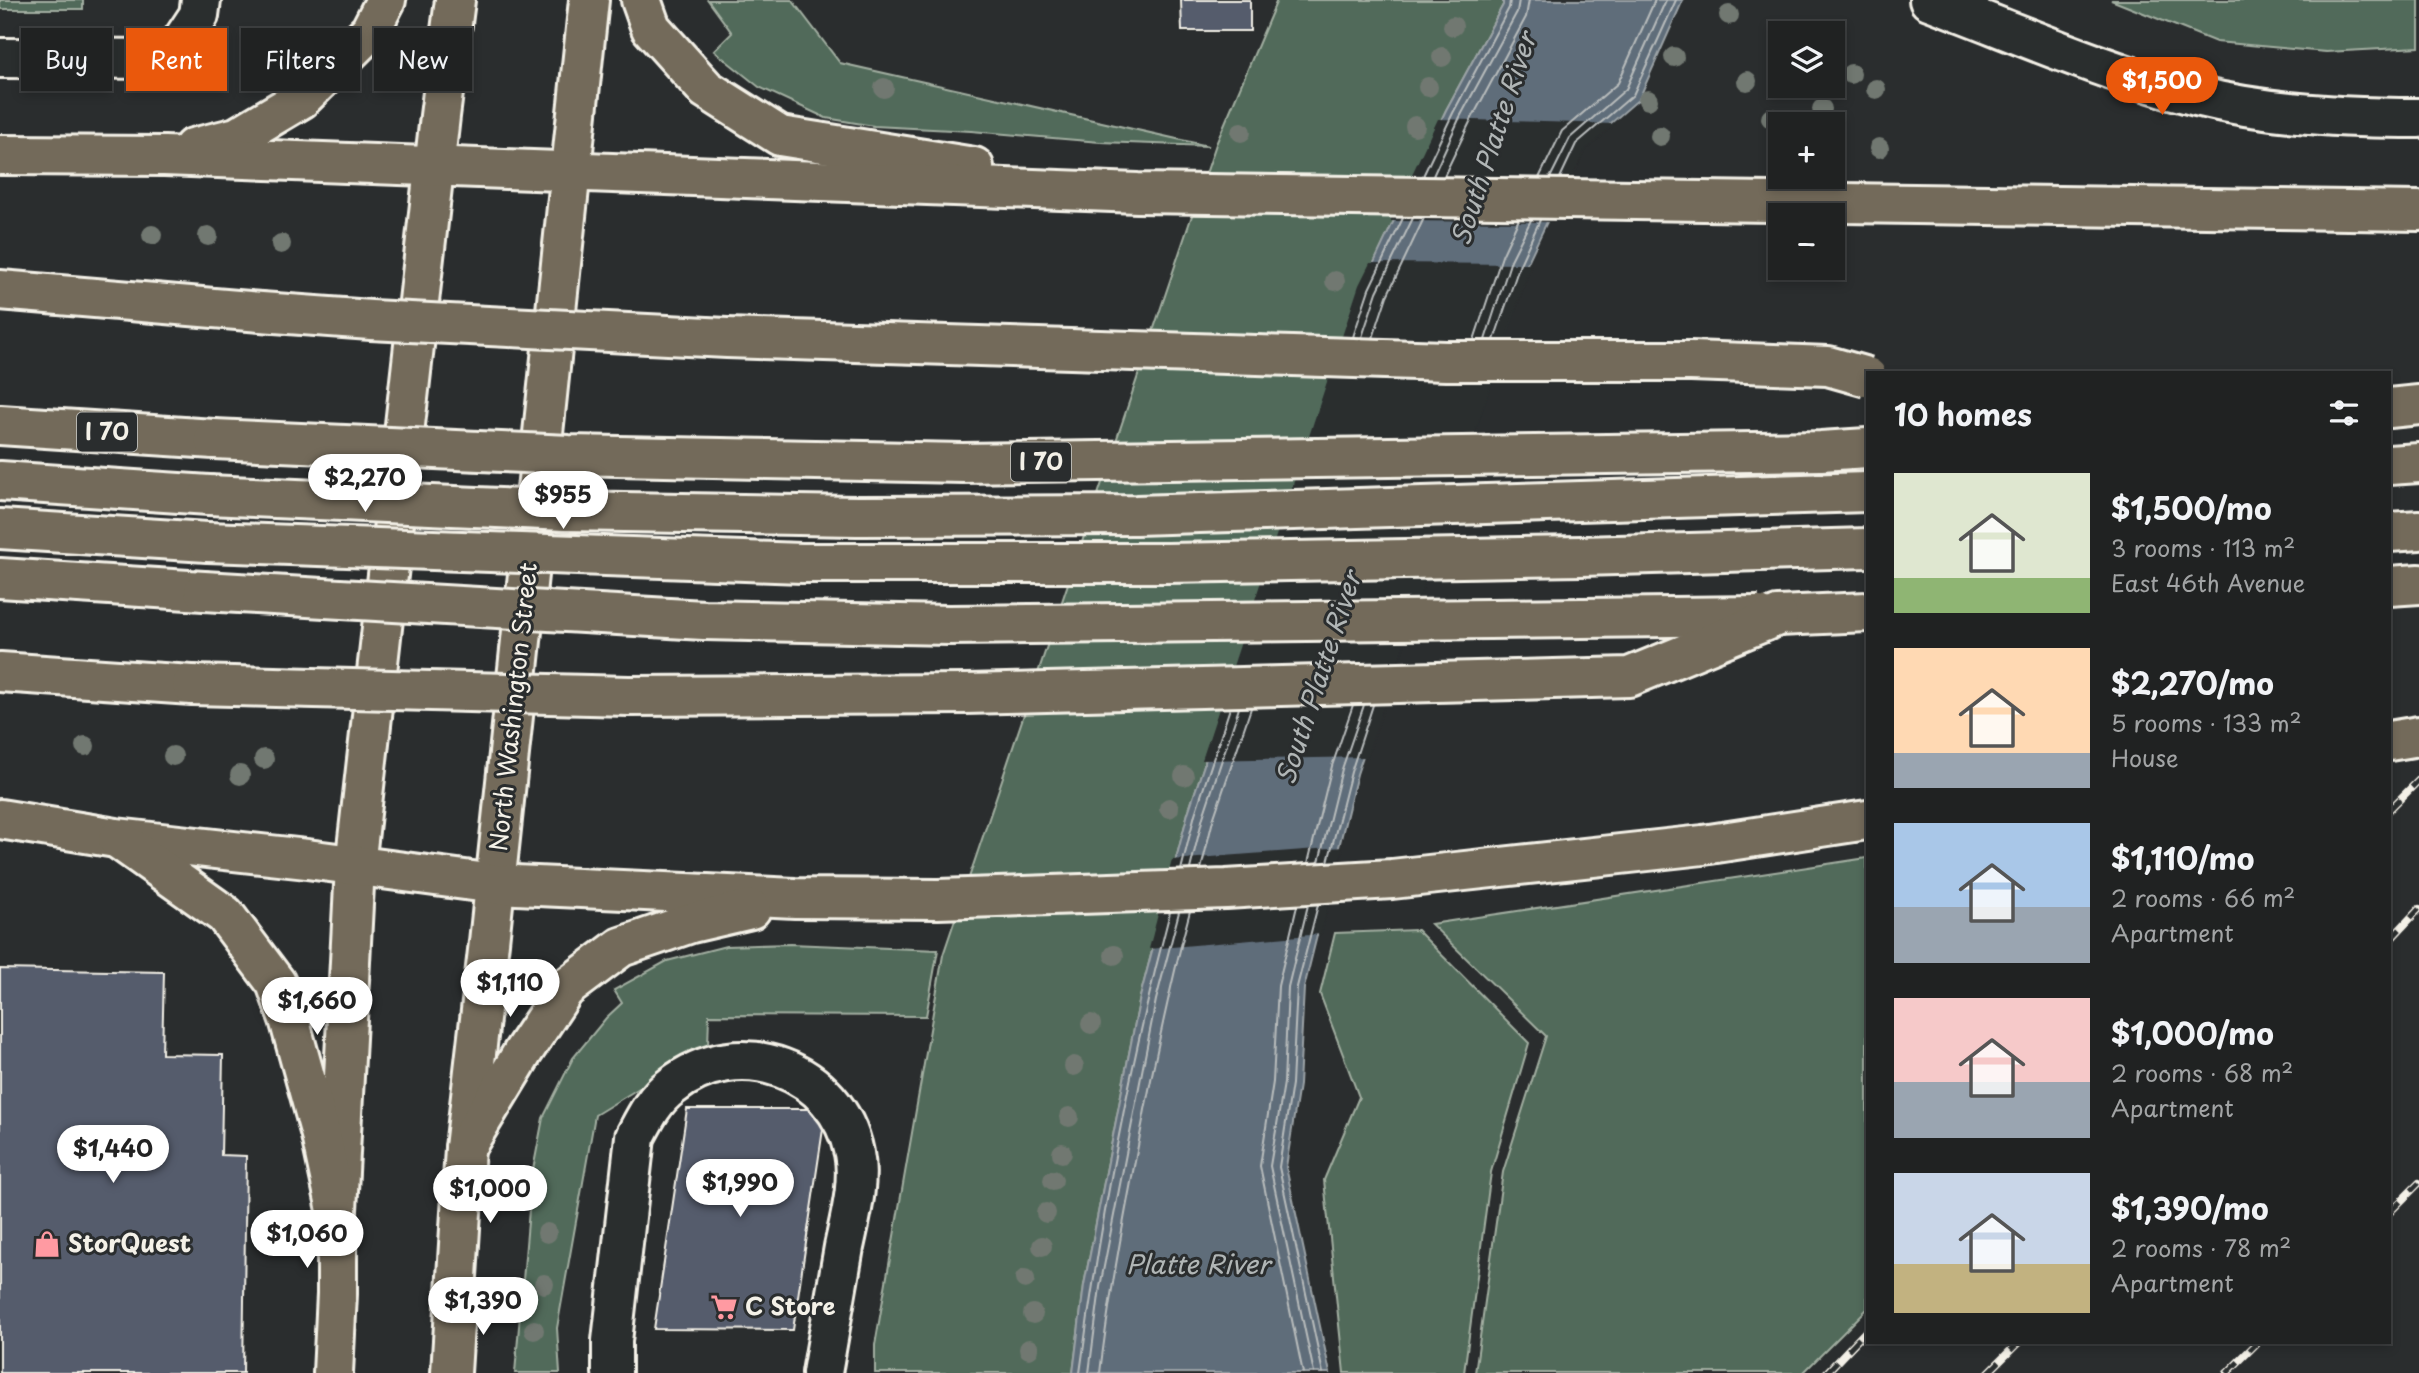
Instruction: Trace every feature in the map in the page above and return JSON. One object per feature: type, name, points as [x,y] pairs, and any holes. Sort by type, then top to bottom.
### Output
[{"type":"main road","points":[[164,156],[237,136],[301,99],[370,32],[386,0]]},
{"type":"main road","points":[[333,1373],[337,1210],[355,866],[434,168],[456,0]]},
{"type":"main road","name":"North Washington Street","points":[[452,1373],[465,1148],[589,0]]},
{"type":"main road","points":[[641,0],[651,28],[706,89],[780,136],[1138,193]]},
{"type":"main road","points":[[0,155],[164,156],[1138,193],[2419,211]]},
{"type":"main road","points":[[0,290],[371,320],[768,340],[1446,361],[1691,361],[1828,366],[1866,377]]},
{"type":"main road","points":[[2391,408],[2419,405]]},
{"type":"main road","name":"I 70","points":[[0,425],[214,439],[569,455],[963,463],[1821,451],[1866,448]]},
{"type":"main road","points":[[2391,465],[2419,463]]},
{"type":"main road","points":[[0,481],[209,495],[565,511],[885,516],[1136,515],[1866,492]]},
{"type":"main road","points":[[0,529],[207,541],[802,563],[1209,562],[1866,548]]},
{"type":"main road","points":[[2391,532],[2419,530]]},
{"type":"main road","points":[[0,578],[704,620],[935,624],[1779,616],[1866,612]]},
{"type":"main road","points":[[2391,586],[2419,584]]},
{"type":"main road","points":[[0,672],[192,685],[629,696],[939,694],[1629,677],[1779,616]]},
{"type":"main road","points":[[2391,741],[2419,736]]},
{"type":"main road","points":[[0,819],[116,838],[495,884],[795,898],[938,899],[1213,890],[1405,878],[1703,845],[1866,820]]},
{"type":"main road","points":[[116,838],[225,915],[276,983],[289,1018],[321,1135],[337,1210]]},
{"type":"main road","points":[[465,1148],[565,989],[621,947],[691,923],[795,898]]},
{"type":"street","points":[[0,58],[170,59],[199,15],[201,0]]},
{"type":"street","points":[[1929,0],[2110,68],[2197,96],[2245,106],[2307,114],[2419,118]]},
{"type":"street","points":[[612,1373],[612,1340],[635,1137],[649,1109],[670,1086],[696,1070],[735,1060],[778,1066],[806,1080],[830,1102],[850,1137],[855,1157],[854,1194],[822,1373]]},
{"type":"green space","points":[[0,0],[83,0],[83,9],[0,9]]},
{"type":"green space","points":[[708,0],[792,0],[840,63],[1208,146],[1100,142],[874,126],[826,118],[759,87],[714,51],[732,33]]},
{"type":"green space","points":[[1277,0],[1503,0],[1503,5],[1446,110],[1363,287],[1188,813],[1140,997],[1084,1285],[1073,1373],[875,1373],[875,1345],[943,955],[1216,144]]},
{"type":"green space","points":[[2111,0],[2419,0],[2419,47],[2326,52],[2216,42]]},
{"type":"green space","points":[[1866,858],[1866,1310],[1803,1373],[1475,1373],[1503,1172],[1546,1036],[1431,924]]},
{"type":"green space","points":[[1417,930],[1529,1043],[1491,1172],[1464,1373],[1344,1373],[1324,1180],[1359,1097],[1320,994],[1335,933]]},
{"type":"green space","points":[[790,944],[938,950],[926,1016],[709,1015],[708,1046],[595,1115],[557,1328],[560,1373],[515,1373],[532,1175],[543,1118],[573,1058],[622,1003],[614,990],[667,961],[726,946]]},
{"type":"water","name":"Platte River","points":[[1503,0],[1683,0],[1639,99],[1582,148],[1526,266],[1357,774],[1304,988],[1299,1085],[1286,1167],[1330,1373],[1073,1373],[1084,1285],[1140,997],[1188,813],[1363,286],[1446,110],[1503,5]]},
{"type":"pier","points":[[1438,119],[1615,124],[1585,151],[1551,222],[1390,221]]},
{"type":"pier","points":[[1370,263],[1531,264],[1367,757],[1202,760],[1359,285]]},
{"type":"pier","points":[[1343,847],[1321,934],[1149,949],[1172,860]]},
{"type":"building","points":[[1181,0],[1250,0],[1250,31],[1182,31]]},
{"type":"building","points":[[0,969],[164,972],[162,1054],[223,1055],[221,1155],[246,1156],[243,1373],[0,1373]]},
{"type":"building","points":[[687,1109],[826,1109],[793,1330],[654,1329]]},
{"type":"railway","points":[[2391,808],[2419,780]]},
{"type":"railway","points":[[2391,939],[2419,909]]},
{"type":"railway","points":[[2391,1211],[2419,1183]]},
{"type":"railway","points":[[1826,1373],[1866,1331]]},
{"type":"railway","points":[[1988,1373],[2017,1344]]},
{"type":"railway","points":[[2227,1373],[2256,1344]]},
{"type":"place","name":"StorQuest","points":[[47,1244]]},
{"type":"place","name":"C Store","points":[[724,1307]]},
{"type":"water label","name":"South Platte River","points":[[1494,139]]},
{"type":"water label","name":"South Platte River","points":[[1319,678]]}]
